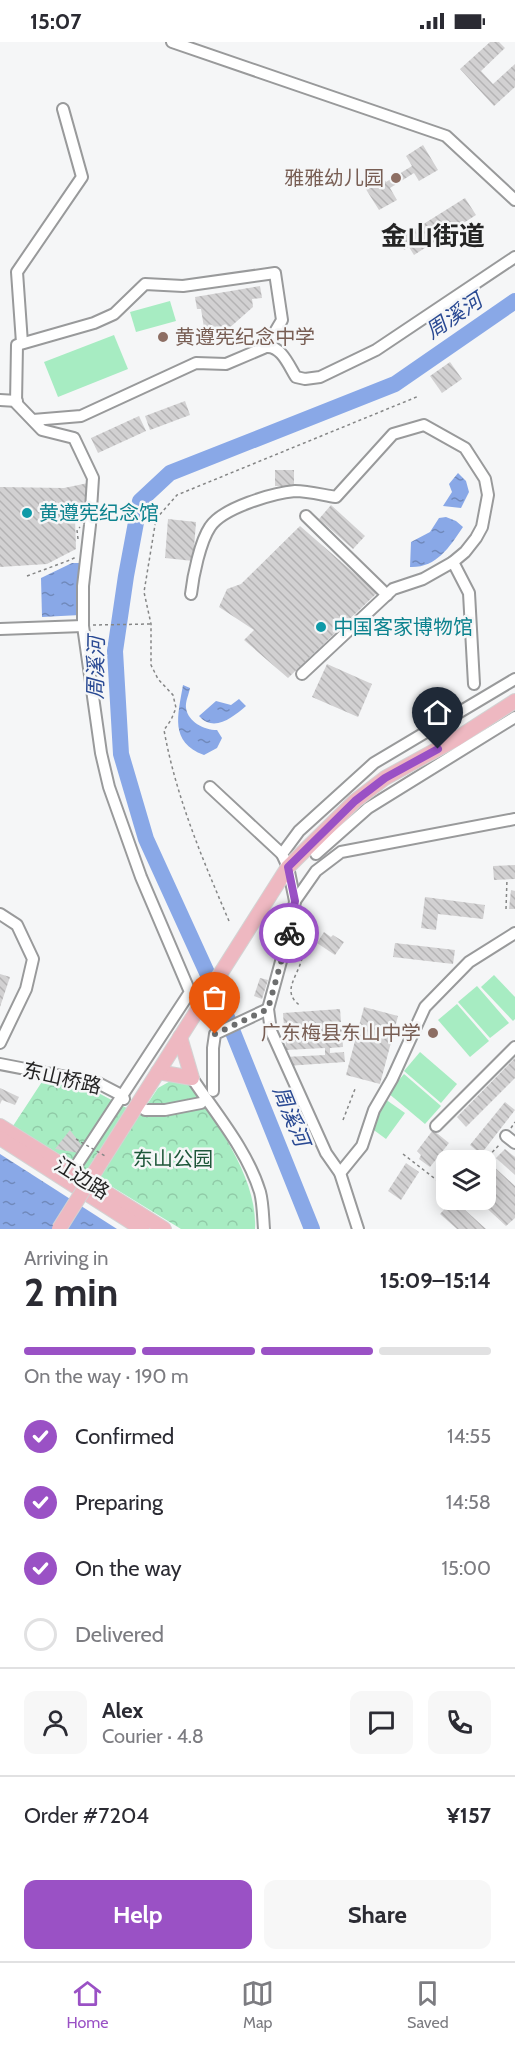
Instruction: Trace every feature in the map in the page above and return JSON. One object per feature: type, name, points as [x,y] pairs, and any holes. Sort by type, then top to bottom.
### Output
[{"type":"main road","points":[[59,1229],[234,952],[285,860],[385,778],[456,739],[515,701]]},
{"type":"main road","points":[[158,1072],[192,1078],[180,1037]]},
{"type":"main road","name":"江边路","points":[[0,1126],[164,1229]]},
{"type":"main road","name":"江边路","points":[[0,1138],[142,1229]]},
{"type":"street","points":[[172,42],[446,136],[515,200]]},
{"type":"street","points":[[22,343],[17,272],[82,177],[63,109]]},
{"type":"street","points":[[33,420],[81,416],[196,363],[226,364],[266,347],[273,346],[278,349],[296,377],[305,379],[320,377],[376,350],[515,256]]},
{"type":"street","points":[[72,1172],[124,1098],[190,992],[141,877],[109,787],[101,753],[83,626],[83,586],[93,478],[74,438],[42,430],[16,402],[17,345],[94,323],[114,314],[144,284],[183,286],[275,273],[282,320],[266,347]]},
{"type":"street","points":[[0,400],[17,401]]},
{"type":"street","points":[[191,594],[194,570],[210,526],[234,509],[272,494],[297,491],[336,497],[393,434],[424,425],[465,448],[486,479],[488,495],[482,527],[471,545],[453,562],[423,579],[393,589],[302,674]]},
{"type":"street","points":[[306,516],[387,595]]},
{"type":"street","points":[[453,562],[469,593],[474,684]]},
{"type":"street","points":[[0,629],[83,626]]},
{"type":"street","points":[[285,860],[299,831],[374,763],[515,679]]},
{"type":"street","points":[[316,854],[368,808],[515,717]]},
{"type":"street","points":[[210,787],[285,860],[295,901],[292,921],[263,1011],[326,1153],[340,1173],[358,1229]]},
{"type":"street","points":[[295,901],[316,871],[340,852],[515,819]]},
{"type":"street","points":[[0,914],[18,925],[33,959],[26,989],[0,1043]]},
{"type":"street","points":[[340,1173],[362,1146],[374,1110],[392,1079],[425,1007],[469,962],[515,933]]},
{"type":"street","points":[[213,1091],[215,1034],[263,1011]]},
{"type":"street","points":[[436,1126],[515,1047]]},
{"type":"street","name":"东山桥路","points":[[0,1064],[98,1083],[124,1098]]},
{"type":"street","points":[[192,1078],[252,1170],[260,1194],[264,1229]]},
{"type":"street","points":[[145,1110],[165,1110],[201,1103]]},
{"type":"path","points":[[229,921],[194,839],[170,766],[164,729],[176,708],[173,695],[158,679],[151,665],[152,624],[144,592],[156,519],[177,495],[419,396]]},
{"type":"path","points":[[79,546],[77,530],[81,526]]},
{"type":"path","points":[[27,576],[80,554]]},
{"type":"path","points":[[94,625],[152,624]]},
{"type":"path","points":[[506,909],[507,879]]},
{"type":"path","points":[[292,921],[303,944],[303,956],[300,967],[290,984],[290,991],[294,1001],[301,1006]]},
{"type":"path","points":[[344,1120],[355,1089]]},
{"type":"path","points":[[76,1139],[105,1156]]},
{"type":"path","points":[[403,1154],[436,1180]]},
{"type":"green space","points":[[170,301],[176,321],[136,332],[130,312]]},
{"type":"green space","points":[[114,335],[128,369],[58,397],[44,362]]},
{"type":"green space","points":[[494,975],[515,997],[515,1019],[513,1021],[481,987]]},
{"type":"green space","points":[[477,986],[509,1023],[490,1038],[458,1002]]},
{"type":"green space","points":[[457,1004],[489,1041],[470,1057],[438,1020]]},
{"type":"green space","points":[[420,1052],[457,1084],[441,1103],[404,1071]]},
{"type":"green space","name":"东山公园","points":[[51,1068],[140,1115],[158,1088],[174,1079],[189,1082],[223,1133],[243,1171],[250,1190],[255,1229],[181,1229],[13,1126]]},
{"type":"green space","points":[[404,1074],[441,1106],[425,1124],[388,1093]]},
{"type":"green space","points":[[385,1099],[405,1113],[386,1139],[367,1125]]},
{"type":"water","points":[[458,473],[466,481],[469,492],[461,508],[443,506],[452,492],[449,484]]},
{"type":"water","points":[[446,517],[463,527],[435,560],[410,567],[411,542],[430,532],[439,518]]},
{"type":"water","points":[[72,563],[80,563],[80,615],[42,617],[41,578]]},
{"type":"water","points":[[183,685],[190,688],[186,706],[187,713],[202,727],[217,730],[222,738],[217,748],[204,755],[185,743],[178,726]]},
{"type":"water","points":[[239,699],[246,706],[223,722],[211,723],[199,716],[216,701],[231,705]]},
{"type":"water","points":[[0,1154],[117,1229],[0,1229]]},
{"type":"building","points":[[490,42],[499,42],[505,48],[481,71],[493,84],[515,64],[515,87],[494,106],[460,69]]},
{"type":"building","points":[[423,145],[438,170],[419,181],[414,173],[390,188],[397,200],[379,210],[362,183],[380,173],[386,182],[412,166],[406,156]]},
{"type":"building","points":[[465,198],[476,215],[414,255],[409,247],[404,250],[398,240]]},
{"type":"building","points":[[260,286],[262,298],[252,299],[253,307],[227,330],[205,334],[201,309],[197,309],[195,297]]},
{"type":"building","points":[[450,362],[462,379],[442,393],[430,376]]},
{"type":"building","points":[[185,401],[190,415],[150,430],[145,416]]},
{"type":"building","points":[[139,416],[146,431],[98,453],[91,438]]},
{"type":"building","points":[[275,470],[294,470],[294,486],[275,486]]},
{"type":"building","points":[[88,483],[87,515],[75,518],[76,549],[47,564],[0,567],[0,487],[64,488]]},
{"type":"building","points":[[331,505],[365,536],[353,549],[319,519]]},
{"type":"building","points":[[168,519],[196,522],[193,561],[165,558]]},
{"type":"building","points":[[300,526],[377,593],[288,678],[244,640],[254,630],[219,607],[227,589],[241,584]]},
{"type":"building","points":[[327,664],[372,684],[358,717],[312,697]]},
{"type":"building","points":[[515,865],[515,879],[494,880],[493,866]]},
{"type":"building","points":[[511,890],[515,891],[515,909],[509,909]]},
{"type":"building","points":[[425,897],[485,905],[483,919],[438,914],[436,930],[421,928]]},
{"type":"building","points":[[324,932],[344,942],[335,955],[317,943]]},
{"type":"building","points":[[395,943],[455,950],[453,964],[393,957]]},
{"type":"building","points":[[0,974],[10,977],[0,1007]]},
{"type":"building","points":[[260,978],[268,980],[262,999],[254,996]]},
{"type":"building","points":[[364,1007],[398,1016],[380,1084],[346,1075]]},
{"type":"building","points":[[340,1009],[341,1022],[326,1023],[326,1029],[342,1028],[343,1047],[330,1048],[330,1053],[344,1052],[345,1062],[286,1066],[285,1057],[325,1055],[325,1048],[286,1050],[285,1031],[317,1029],[317,1025],[284,1027],[283,1013]]},
{"type":"building","points":[[515,1058],[515,1078],[466,1127],[457,1117]]},
{"type":"building","points":[[0,1088],[19,1097],[15,1105],[2,1100],[0,1104]]},
{"type":"building","points":[[505,1102],[515,1110],[484,1150],[476,1150],[470,1145]]},
{"type":"building","points":[[70,1130],[82,1146],[79,1153],[55,1149]]},
{"type":"building","points":[[433,1130],[449,1143],[443,1150],[436,1150],[436,1159],[430,1167],[419,1159],[421,1155],[417,1151]]},
{"type":"building","points":[[505,1149],[515,1157],[515,1175],[496,1158]]},
{"type":"building","points":[[406,1163],[419,1172],[401,1200],[388,1191]]},
{"type":"building","points":[[496,1169],[515,1186],[515,1218],[506,1226],[489,1210],[496,1210]]},
{"type":"building","points":[[444,1210],[465,1210],[486,1229],[457,1229],[440,1214]]},
{"type":"waterway","name":"周溪河","points":[[312,1229],[224,1010],[146,839],[121,754],[115,651],[140,501],[170,473],[395,384],[515,301]]},
{"type":"way so far","points":[[215,1034],[268,1009],[289,933]]},
{"type":"place","name":"雅雅幼儿园","points":[[396,178]]},
{"type":"place","name":"黄遵宪纪念中学","points":[[163,337]]},
{"type":"place","name":"黄遵宪纪念馆","points":[[27,513]]},
{"type":"place","name":"中国客家博物馆","points":[[321,627]]},
{"type":"place","name":"广东梅县东山中学","points":[[433,1033]]},
{"type":"district","name":"金山街道","points":[[433,236]]},
{"type":"route","points":[[289,933],[295,901],[288,867],[355,801],[385,778],[438,749]]}]
